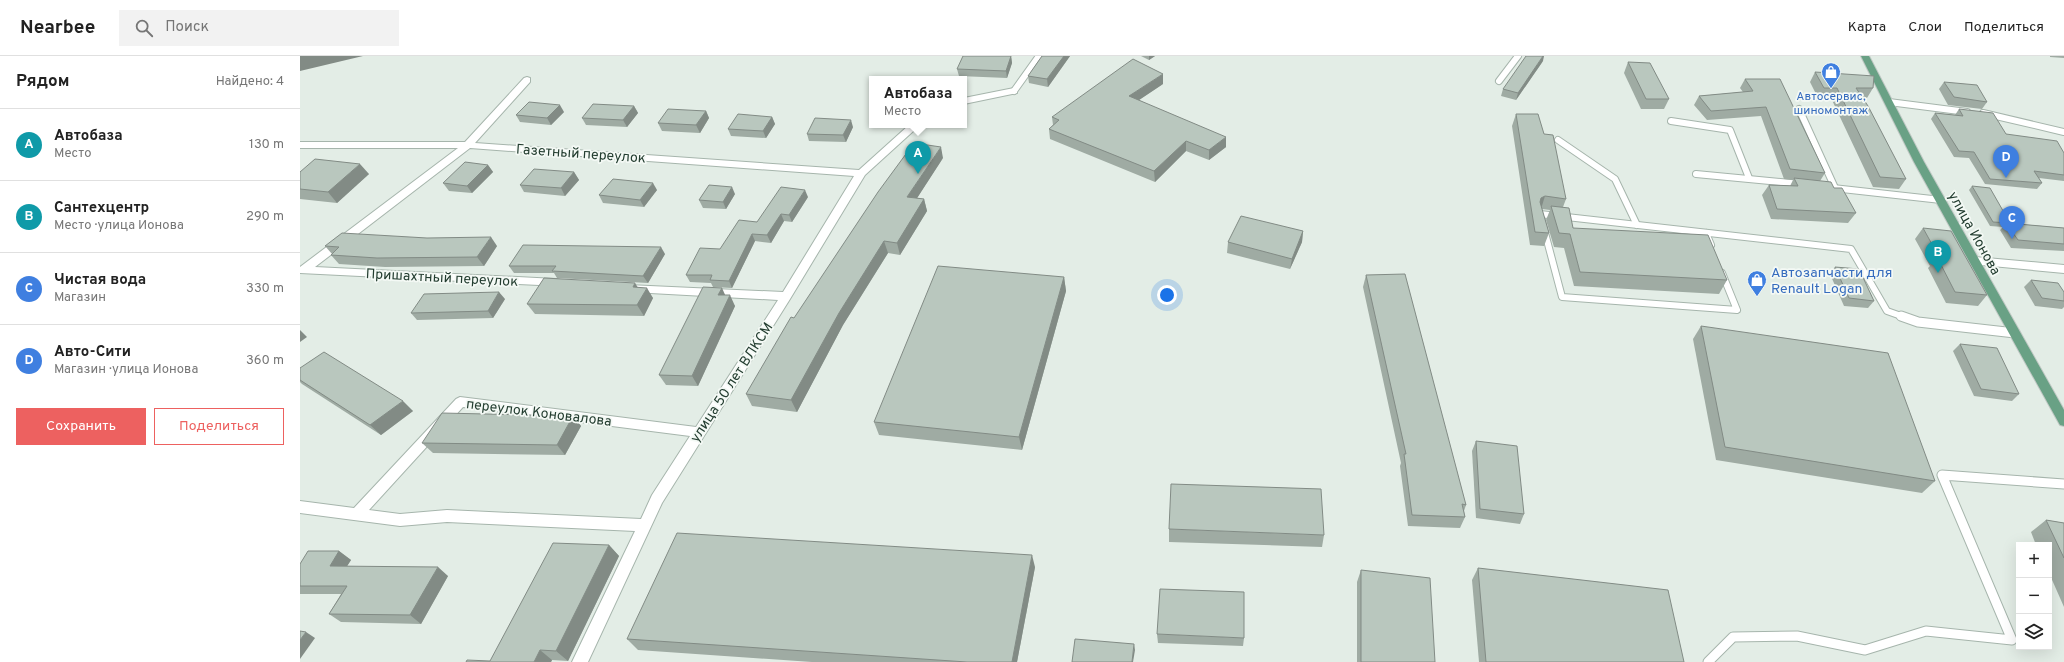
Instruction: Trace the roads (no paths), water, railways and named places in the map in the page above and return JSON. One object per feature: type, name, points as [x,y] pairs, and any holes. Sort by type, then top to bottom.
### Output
[{"type":"main road","name":"улица Ионова","points":[[1865,56],[1940,200],[2064,421]]},
{"type":"street","points":[[468,145],[527,80]]},
{"type":"street","points":[[967,100],[1014,91]]},
{"type":"street","name":"улица 50 лет ВЛКСМ","points":[[580,662],[657,499],[698,432],[786,296],[861,173],[912,128]]},
{"type":"street","name":"Газетный переулок","points":[[300,145],[468,145],[861,173]]},
{"type":"street","name":"Пришахтный переулок","points":[[468,145],[303,270],[565,284]]},
{"type":"street","points":[[1975,261],[2064,269]]},
{"type":"street","points":[[620,287],[786,296]]},
{"type":"street","name":"переулок Коновалова","points":[[357,514],[460,402],[698,432]]},
{"type":"street","points":[[300,507],[400,520],[448,516],[644,525]]},
{"type":"lane","points":[[1014,91],[1039,56]]},
{"type":"lane","points":[[1499,81],[1518,56]]},
{"type":"lane","points":[[1889,102],[2001,116],[2030,126],[2064,132]]},
{"type":"lane","points":[[1799,109],[1835,188]]},
{"type":"lane","points":[[1671,121],[1730,130],[1749,178]]},
{"type":"lane","points":[[1558,140],[1615,179],[1637,225]]},
{"type":"lane","points":[[1696,174],[1812,185]]},
{"type":"lane","points":[[1820,186],[1940,200]]},
{"type":"lane","points":[[1720,268],[1737,310],[1562,297],[1540,214],[1851,249],[1887,311],[1918,322],[2015,333]]},
{"type":"lane","points":[[1706,233],[1715,254]]},
{"type":"lane","points":[[1708,662],[1733,637],[1797,636],[1865,650],[1926,631],[2012,640],[1942,475],[2064,484]]},
{"type":"place","name":"Автосервис, шиномонтаж","points":[[1831,89]]},
{"type":"place","name":"Автобаза","points":[[918,174]]},
{"type":"place","name":"Авто-Сити","points":[[2006,178]]},
{"type":"place","name":"Чистая вода","points":[[2012,239]]},
{"type":"place","name":"Сантехцентр","points":[[1938,273]]},
{"type":"place","name":"Автозапчасти для Renault Logan","points":[[1757,297]]}]
